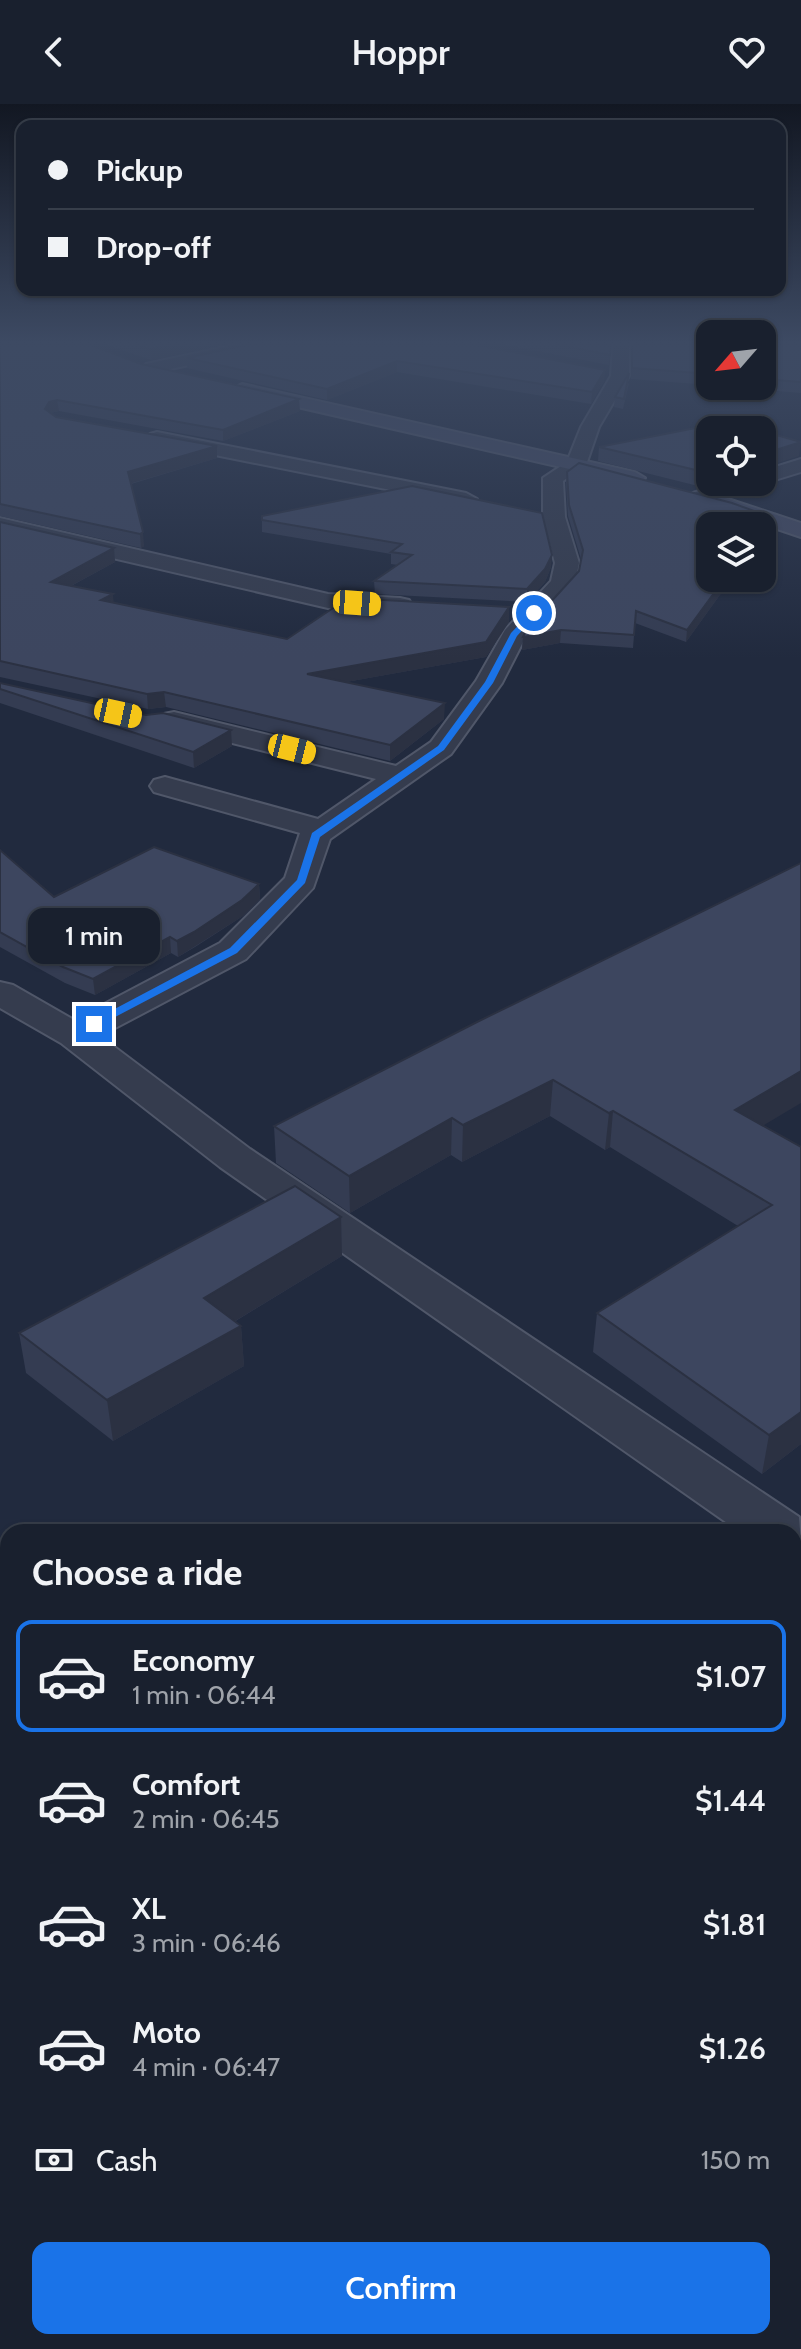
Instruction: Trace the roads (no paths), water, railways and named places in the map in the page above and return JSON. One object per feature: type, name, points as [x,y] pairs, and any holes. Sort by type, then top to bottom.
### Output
[{"type":"main road","points":[[505,449],[658,485]]},
{"type":"main road","points":[[693,495],[740,507],[801,530]]},
{"type":"street","points":[[210,449],[492,504]]},
{"type":"street","points":[[74,1035],[233,951],[301,881],[315,835],[441,748],[489,683],[514,635],[563,583],[567,563],[547,515],[553,478],[576,465],[581,449]]},
{"type":"street","points":[[776,473],[801,465]]},
{"type":"street","points":[[0,525],[328,601],[423,607]]},
{"type":"street","points":[[502,611],[534,613]]},
{"type":"street","points":[[148,720],[165,718],[401,776]]},
{"type":"street","points":[[165,786],[323,830]]},
{"type":"street","points":[[0,993],[74,1035],[250,1151],[769,1524]]}]
